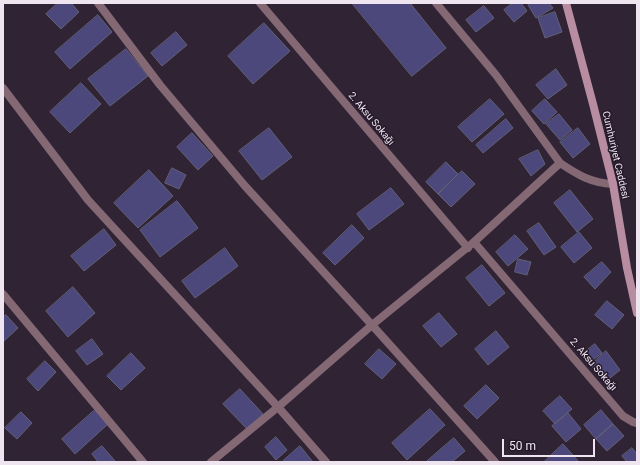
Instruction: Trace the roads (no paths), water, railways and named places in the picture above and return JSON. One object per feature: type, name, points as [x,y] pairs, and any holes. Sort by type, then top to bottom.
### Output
[{"type":"main road","name":"Cumhuriyet Caddesi","points":[[566,3],[613,184],[627,268],[637,313]]},
{"type":"street","points":[[98,3],[160,85],[245,186],[495,462]]},
{"type":"street","name":"2. Aksu Sokağı","points":[[260,3],[471,245],[623,416],[637,423]]},
{"type":"street","points":[[436,3],[496,75],[560,163],[576,174],[592,181],[603,184],[613,184]]},
{"type":"street","points":[[3,88],[88,200],[278,407],[326,462]]},
{"type":"street","points":[[211,462],[278,407],[372,325],[471,245],[560,163]]},
{"type":"street","points":[[3,294],[143,462]]}]
